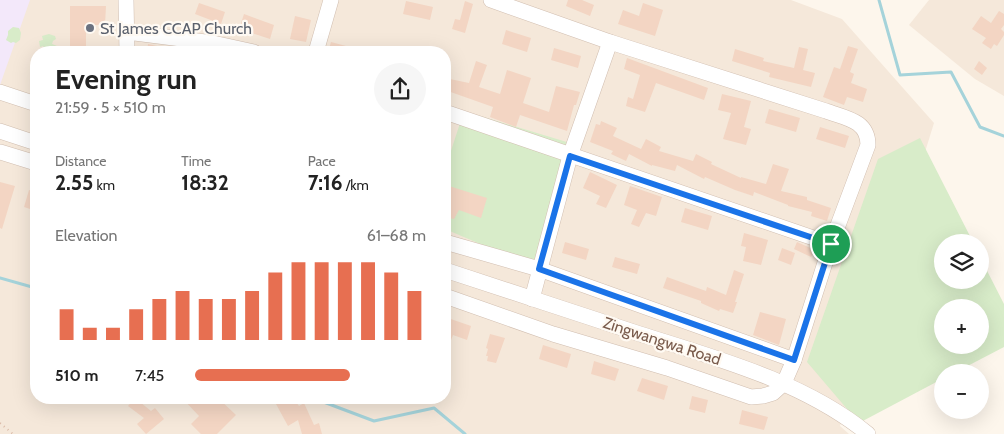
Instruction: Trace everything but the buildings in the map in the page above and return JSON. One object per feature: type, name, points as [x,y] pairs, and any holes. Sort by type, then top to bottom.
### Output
[{"type":"street","points":[[126,0],[127,46]]},
{"type":"street","points":[[318,46],[331,0]]},
{"type":"street","points":[[451,298],[553,334],[667,368],[751,397],[763,396],[773,392],[784,383],[794,360],[831,244],[868,145],[868,137],[858,123],[610,42],[495,1]]},
{"type":"street","points":[[127,32],[227,46]]},
{"type":"street","points":[[532,299],[570,156],[610,42]]},
{"type":"street","points":[[0,92],[30,102]]},
{"type":"street","points":[[451,117],[831,244]]},
{"type":"street","points":[[0,131],[30,141]]},
{"type":"street","points":[[0,152],[30,161]]},
{"type":"street","points":[[451,244],[539,269],[794,360]]},
{"type":"street","name":"Zingwangwa Road","points":[[451,272],[715,358],[784,383],[848,419],[868,434]]},
{"type":"street","points":[[553,334],[562,309]]},
{"type":"path","points":[[0,423],[13,434]]},
{"type":"shaded area","points":[[0,0],[791,0],[842,19],[934,123],[840,426],[849,434],[0,434]]},
{"type":"shaded area","points":[[0,0],[30,0],[0,85]]},
{"type":"shaded area","points":[[929,0],[1004,0],[1004,96],[975,79],[909,25]]},
{"type":"green space","points":[[13,27],[19,28],[21,33],[20,40],[16,43],[6,40],[8,31]]},
{"type":"green space","points":[[49,34],[55,36],[56,39],[52,44],[57,46],[40,46],[39,41],[43,40],[42,36]]},
{"type":"green space","points":[[464,111],[580,146],[539,269],[451,232],[451,151]]},
{"type":"green space","points":[[920,138],[969,234],[934,234],[934,289],[989,289],[989,275],[1004,304],[1004,347],[971,364],[934,364],[934,383],[859,423],[807,362],[878,159]]},
{"type":"waterway","points":[[879,0],[900,75],[951,72],[980,127],[1004,136]]},
{"type":"waterway","points":[[0,278],[30,286]]},
{"type":"waterway","points":[[329,404],[374,421],[434,408],[465,434]]},
{"type":"place","name":"St James CCAP Church","points":[[90,28]]},
{"type":"route","points":[[570,156],[831,244],[794,360],[539,269],[570,156]]}]
